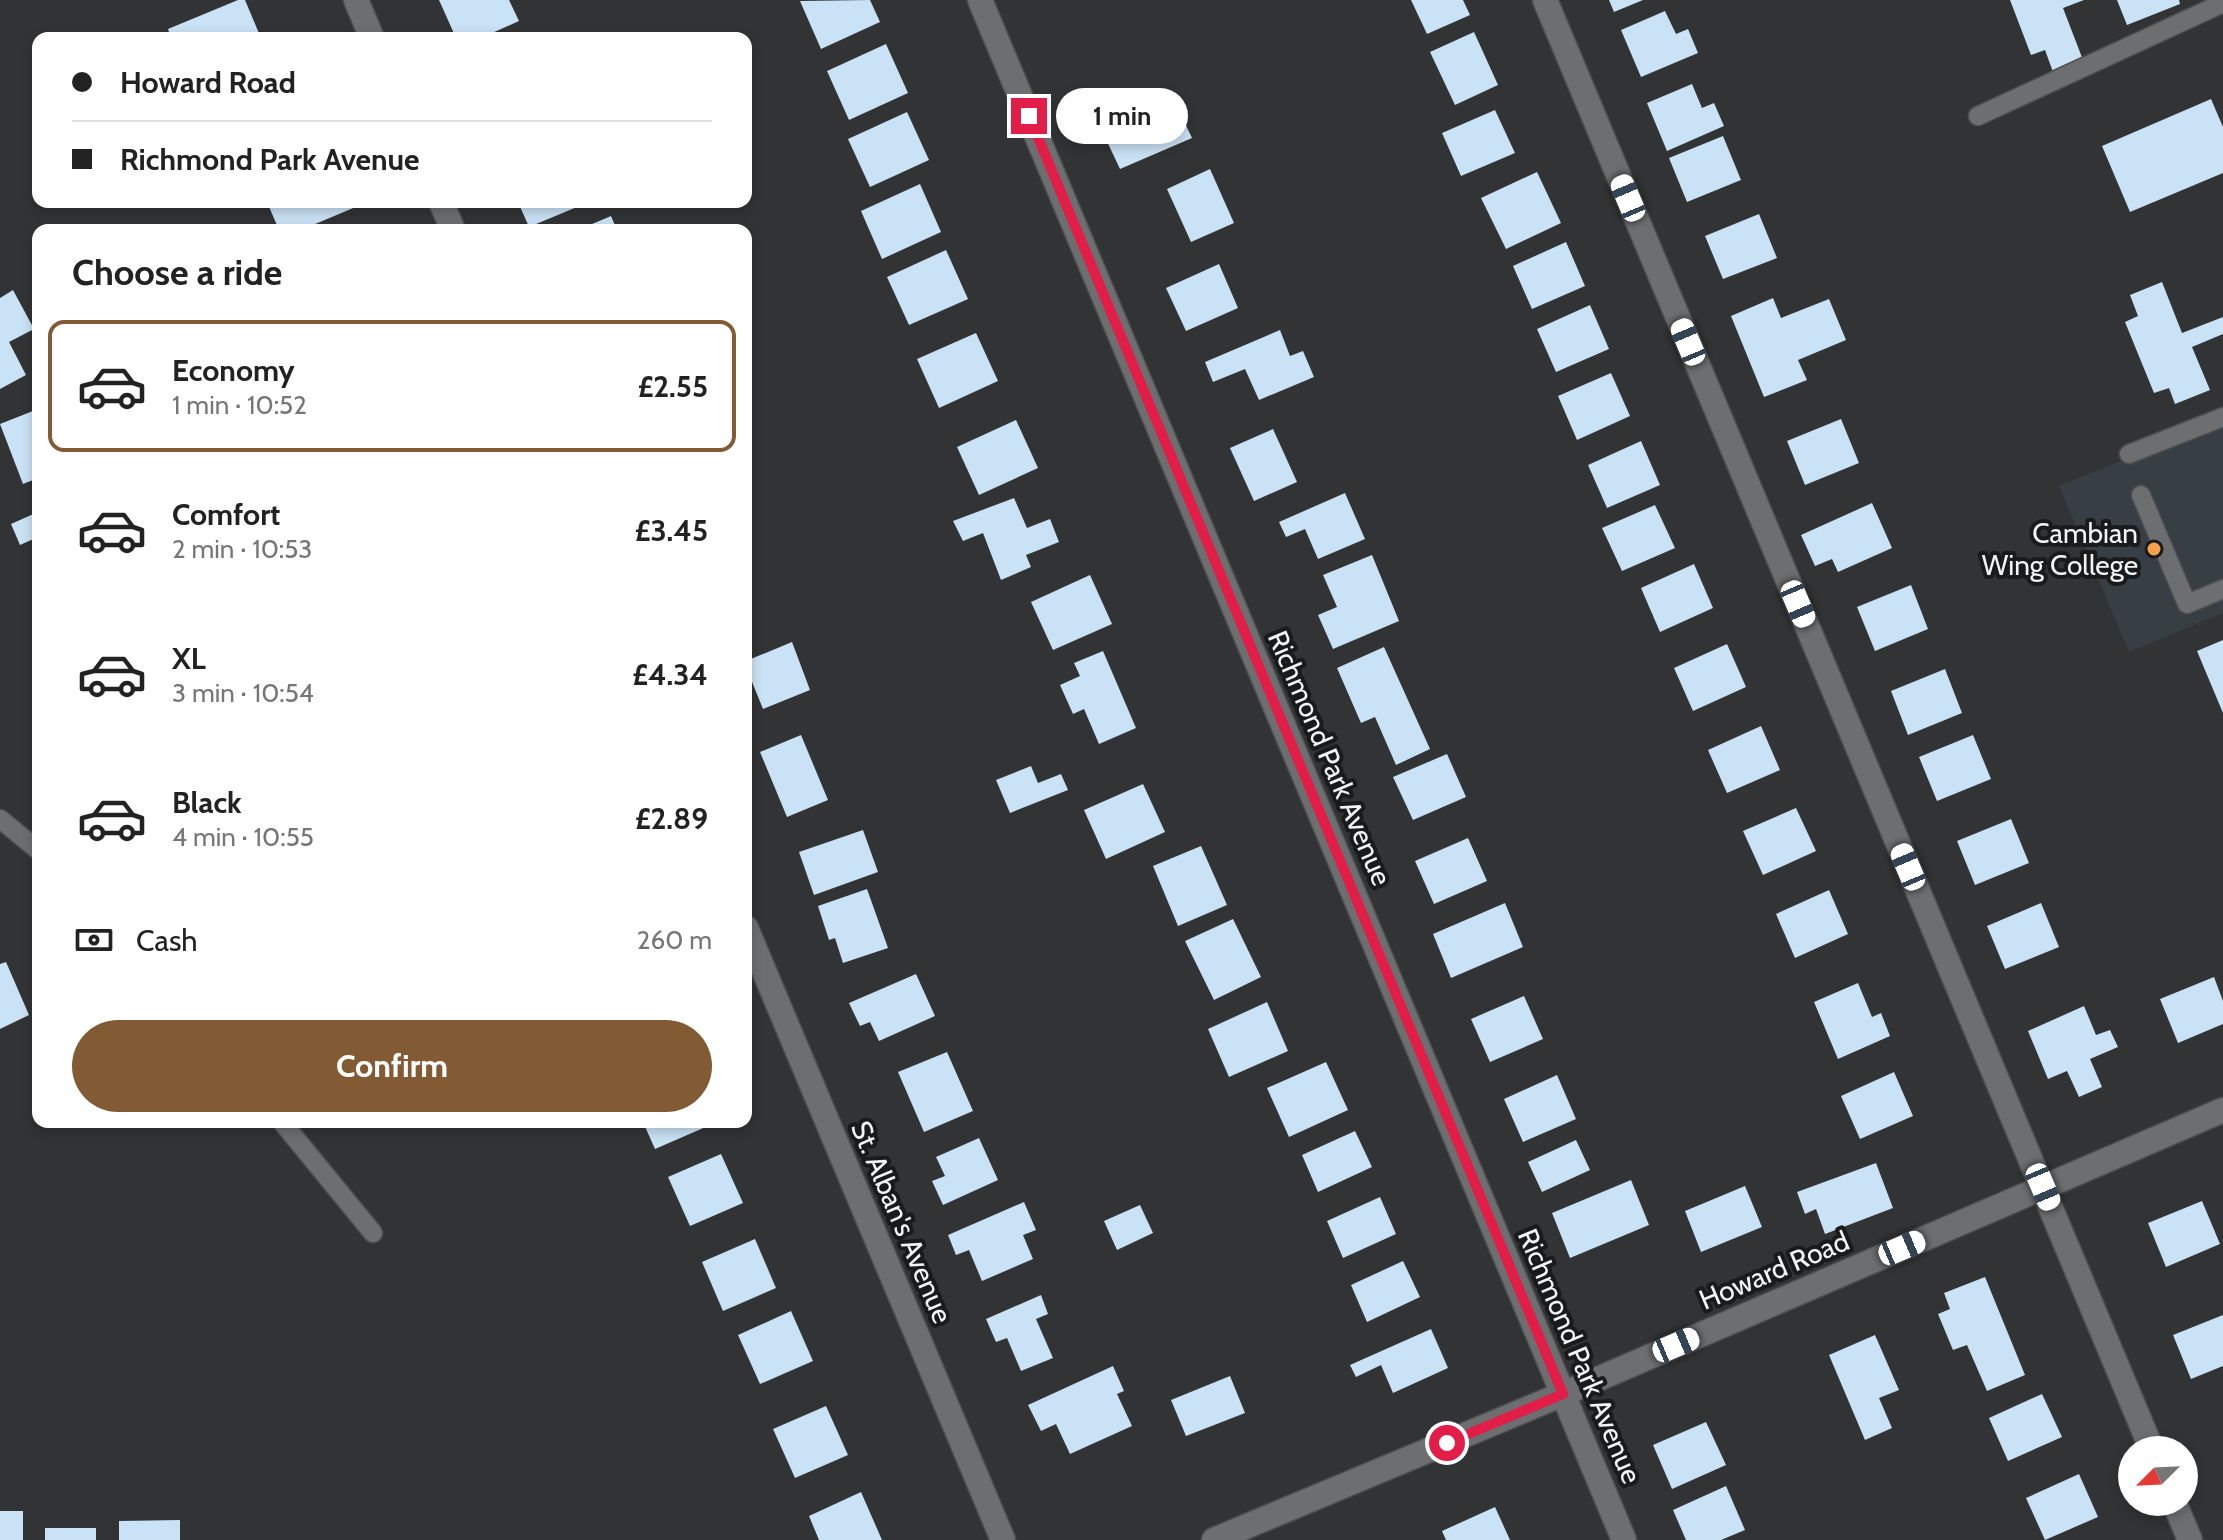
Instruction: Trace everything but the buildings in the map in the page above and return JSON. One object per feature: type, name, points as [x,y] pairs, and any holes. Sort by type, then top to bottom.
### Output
[{"type":"street","points":[[356,0],[369,32]]},
{"type":"street","name":"Richmond Park Avenue","points":[[980,0],[1624,1540]]},
{"type":"street","points":[[1545,0],[2146,1436]]},
{"type":"street","name":"St. Alban's Avenue","points":[[752,942],[1003,1540]]},
{"type":"street","name":"Howard Road","points":[[1214,1540],[1563,1394],[2223,1110]]},
{"type":"street","points":[[2180,1516],[2190,1540]]},
{"type":"lane","points":[[1978,116],[2223,3]]},
{"type":"lane","points":[[2129,454],[2223,417]]},
{"type":"lane","points":[[2141,495],[2187,604],[2223,589]]},
{"type":"lane","points":[[0,819],[32,845]]},
{"type":"lane","points":[[287,1128],[373,1233]]},
{"type":"shaded area","name":"Cambian Wing College","points":[[2223,419],[2223,613],[2129,652],[2059,486]]},
{"type":"place","name":"Cambian Wing College","points":[[2154,549]]},
{"type":"route","points":[[1029,116],[1563,1394],[1447,1443]]}]
